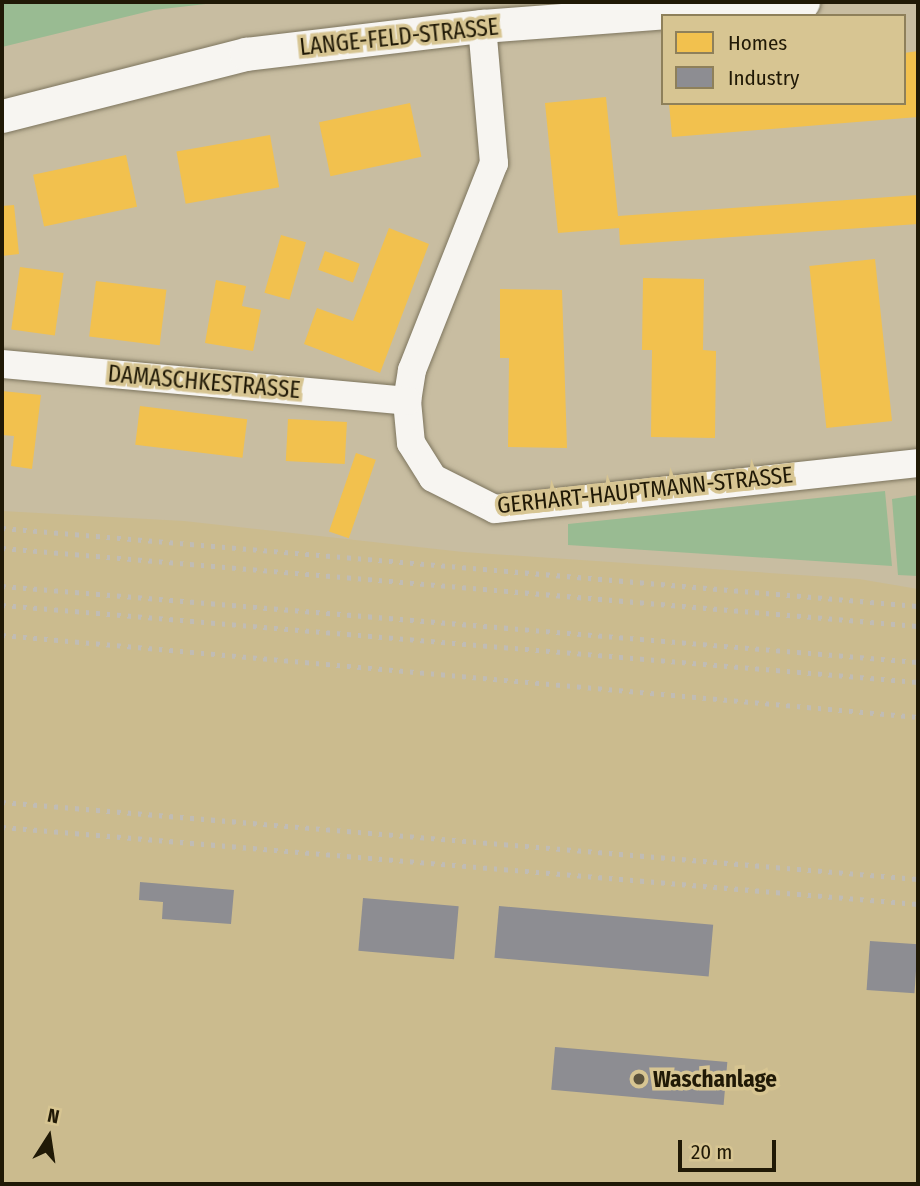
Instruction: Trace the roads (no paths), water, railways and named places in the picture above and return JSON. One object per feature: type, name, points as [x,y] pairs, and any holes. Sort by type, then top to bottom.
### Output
[{"type":"street","name":"LANGE-FELD-STRASSE","points":[[2,116],[246,54],[482,26],[578,11],[803,2]]},
{"type":"street","name":"GERHART-HAUPTMANN-STRASSE","points":[[482,26],[494,163],[412,370],[407,401],[411,443],[433,478],[495,509],[918,463]]},
{"type":"street","name":"DAMASCHKESTRASSE","points":[[2,364],[407,401]]},
{"type":"railway","points":[[2,528],[918,606]]},
{"type":"railway","points":[[2,548],[918,626]]},
{"type":"railway","points":[[2,586],[918,662]]},
{"type":"railway","points":[[2,605],[918,682]]},
{"type":"railway","points":[[2,635],[918,717]]},
{"type":"railway","points":[[2,802],[918,879]]},
{"type":"railway","points":[[2,827],[918,904]]},
{"type":"place","name":"Waschanlage","points":[[639,1079]]}]
